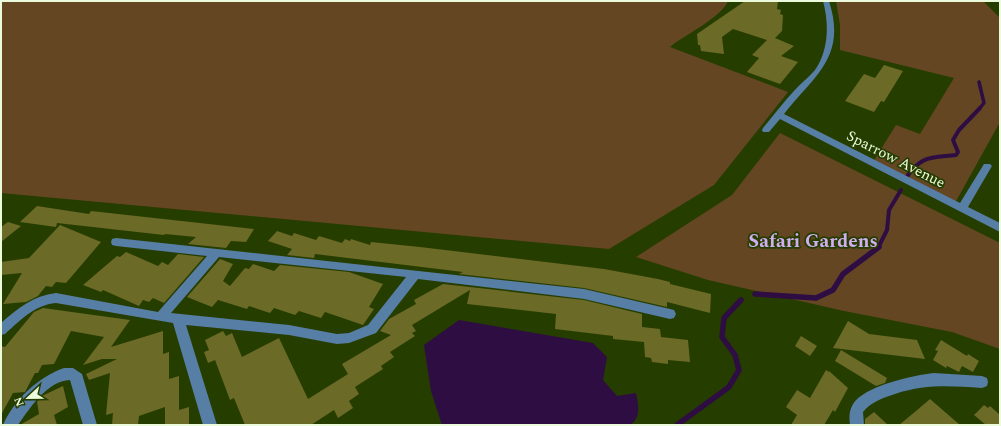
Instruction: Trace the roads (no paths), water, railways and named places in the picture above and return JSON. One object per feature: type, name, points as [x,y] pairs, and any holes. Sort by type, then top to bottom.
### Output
[{"type":"street","points":[[766,130],[818,70],[824,59],[828,46],[830,25],[830,16],[826,1]]},
{"type":"street","name":"Sparrow Avenue","points":[[779,115],[1000,228]]},
{"type":"street","points":[[962,209],[987,166]]},
{"type":"street","points":[[116,242],[215,254],[415,274],[584,294],[670,314]]},
{"type":"street","points":[[160,317],[215,254]]},
{"type":"street","points":[[1,330],[34,303],[45,299],[60,299],[160,317],[290,330],[337,339],[350,338],[372,329],[415,274]]},
{"type":"street","points":[[178,319],[210,425]]},
{"type":"street","points":[[10,425],[42,386],[59,375],[67,373],[74,374],[77,378],[90,425]]},
{"type":"street","points":[[857,425],[856,416],[859,407],[870,398],[898,387],[927,380],[982,382]]},
{"type":"waterway","points":[[979,82],[984,103],[979,109]]},
{"type":"waterway","points":[[906,178],[922,161],[956,155],[958,152],[953,140],[959,130],[980,108]]},
{"type":"waterway","points":[[878,248],[887,230],[889,210],[901,190]]},
{"type":"waterway","points":[[755,294],[816,298],[833,290],[843,274],[878,248]]},
{"type":"waterway","points":[[677,425],[729,387],[739,370],[735,355],[722,337],[724,318],[741,300]]},
{"type":"district","name":"Safari Gardens","points":[[813,240]]}]
